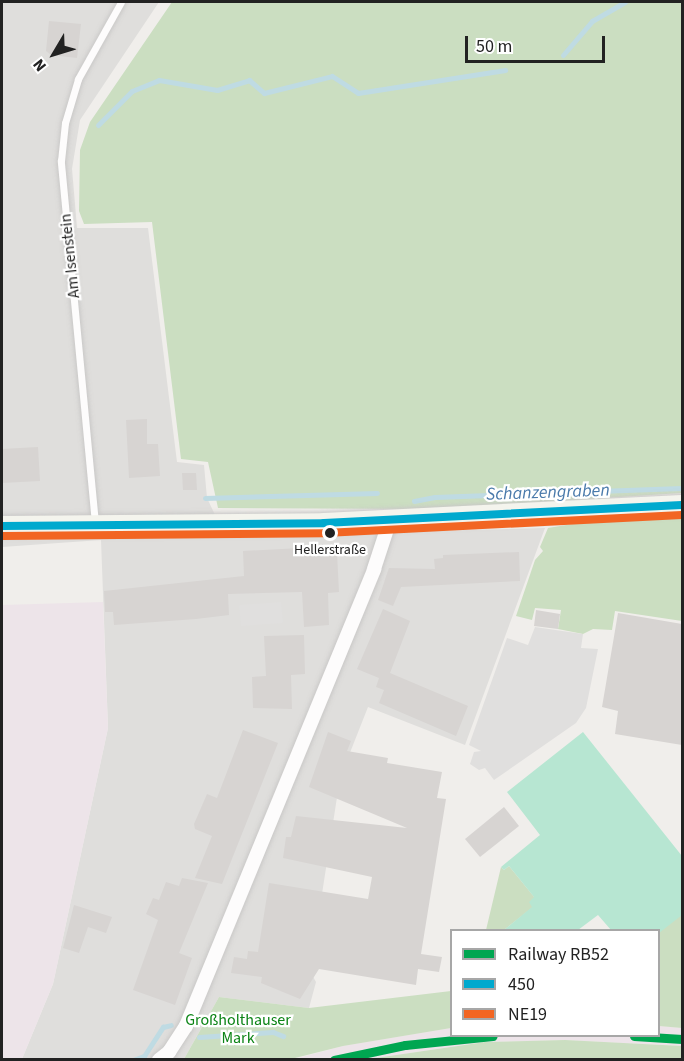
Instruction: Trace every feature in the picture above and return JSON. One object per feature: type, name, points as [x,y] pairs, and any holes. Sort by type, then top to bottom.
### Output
[{"type":"main road","points":[[2,526],[390,520],[682,505]]},
{"type":"street","points":[[159,1059],[169,1052],[186,1026],[374,569],[390,520]]},
{"type":"lane","name":"Am Isenstein","points":[[95,523],[61,161],[65,123],[78,79],[121,2]]},
{"type":"shaded area","points":[[2,2],[159,2],[80,120],[72,169],[77,228],[148,228],[177,462],[204,465],[207,498],[225,536],[545,528],[465,745],[368,707],[340,778],[310,971],[316,982],[309,1008],[219,997],[184,1059],[22,1059],[53,984],[108,728],[101,540],[2,547]]},
{"type":"shaded area","points":[[103,602],[108,728],[53,984],[22,1059],[2,1059],[2,605]]},
{"type":"shaded area","points":[[281,602],[283,623],[241,626],[239,605]]},
{"type":"shaded area","points":[[535,627],[583,634],[581,648],[598,649],[586,708],[576,723],[494,780],[485,768],[479,770],[470,764],[474,752],[481,751],[469,745],[507,638],[528,645]]},
{"type":"shaded area","points":[[660,1026],[682,1028],[682,1046],[565,1040],[485,1042],[369,1059],[291,1060],[343,1046],[450,1028],[450,1037],[660,1037]]},
{"type":"green space","points":[[172,2],[682,2],[682,493],[430,509],[218,508],[208,462],[181,459],[152,222],[84,224],[79,211],[80,150],[90,122]]},
{"type":"green space","points":[[682,506],[682,621],[615,611],[612,630],[593,629],[583,634],[558,629],[561,610],[535,608],[532,620],[516,616],[535,560],[543,551],[540,547],[548,528]]},
{"type":"green space","points":[[583,732],[682,856],[682,915],[660,932],[660,929],[610,929],[598,915],[579,929],[505,929],[532,907],[529,902],[534,897],[509,866],[504,870],[501,867],[540,835],[507,792]]},
{"type":"green space","points":[[509,866],[535,898],[533,907],[505,929],[486,929],[501,867],[504,870]]},
{"type":"green space","points":[[682,914],[682,1028],[660,1026],[660,931]]},
{"type":"green space","name":"Großholthauser Mark","points":[[450,991],[450,1028],[343,1046],[291,1059],[184,1059],[219,997],[309,1008]]},
{"type":"green space","points":[[565,1040],[682,1046],[682,1059],[369,1059],[485,1042]]},
{"type":"building","points":[[49,21],[81,24],[77,58],[51,55],[46,51]]},
{"type":"building","points":[[147,419],[147,444],[158,444],[160,476],[129,478],[126,420]]},
{"type":"building","points":[[38,447],[40,481],[2,483],[2,449]]},
{"type":"building","points":[[182,473],[196,473],[197,490],[183,490]]},
{"type":"building","points":[[301,548],[301,556],[337,553],[339,592],[328,593],[329,625],[304,627],[302,592],[228,594],[229,615],[196,619],[114,625],[113,612],[105,612],[104,591],[244,576],[243,551]]},
{"type":"building","points":[[519,552],[520,581],[401,587],[393,606],[378,600],[389,568],[435,569],[434,559],[443,558],[443,555]]},
{"type":"building","points":[[383,609],[410,621],[390,673],[468,706],[456,736],[379,703],[384,690],[376,687],[379,678],[357,669]]},
{"type":"building","points":[[536,610],[560,614],[558,629],[534,626]]},
{"type":"building","points":[[618,613],[682,624],[682,745],[615,734],[618,711],[602,707]]},
{"type":"building","points":[[304,635],[305,674],[291,675],[292,709],[253,708],[252,677],[266,676],[264,636]]},
{"type":"building","points":[[243,730],[278,743],[222,884],[195,878],[212,836],[195,829],[194,824],[207,794],[217,798]]},
{"type":"building","points":[[328,732],[351,741],[347,751],[388,758],[387,763],[442,772],[437,798],[446,799],[421,954],[442,957],[439,972],[418,969],[416,985],[319,969],[300,999],[261,983],[262,977],[231,973],[234,957],[247,959],[248,951],[258,952],[269,883],[368,899],[372,877],[283,858],[286,837],[291,837],[296,816],[407,828],[309,787]]},
{"type":"building","points":[[504,807],[519,826],[480,857],[465,839]]},
{"type":"building","points":[[182,878],[208,883],[179,953],[192,958],[175,1005],[133,990],[158,920],[146,914],[153,898],[159,900],[166,882],[179,886]]},
{"type":"building","points":[[74,905],[112,917],[106,933],[88,927],[79,953],[63,948]]},
{"type":"waterway","points":[[563,55],[592,21],[625,2]]},
{"type":"waterway","points":[[98,125],[132,91],[159,80],[217,90],[249,80],[264,93],[332,76],[358,93],[505,70]]},
{"type":"waterway","name":"Schanzengraben","points":[[414,501],[435,497],[682,488]]},
{"type":"waterway","name":"Schanzengraben","points":[[205,498],[377,493]]},
{"type":"waterway","points":[[133,1060],[144,1056],[163,1027],[171,1025]]},
{"type":"waterway","points":[[199,1037],[273,1032],[283,1036]]},
{"type":"rail line","name":"RB52","points":[[334,1060],[405,1045],[483,1037]]},
{"type":"rail line","name":"RB52","points":[[650,1037],[682,1039]]},
{"type":"transit line","name":"450","points":[[2,526],[324,523],[682,505]]},
{"type":"transit line","name":"NE19","points":[[2,536],[325,533],[682,515]]},
{"type":"place","name":"Hellerstraße","points":[[330,533]]}]
